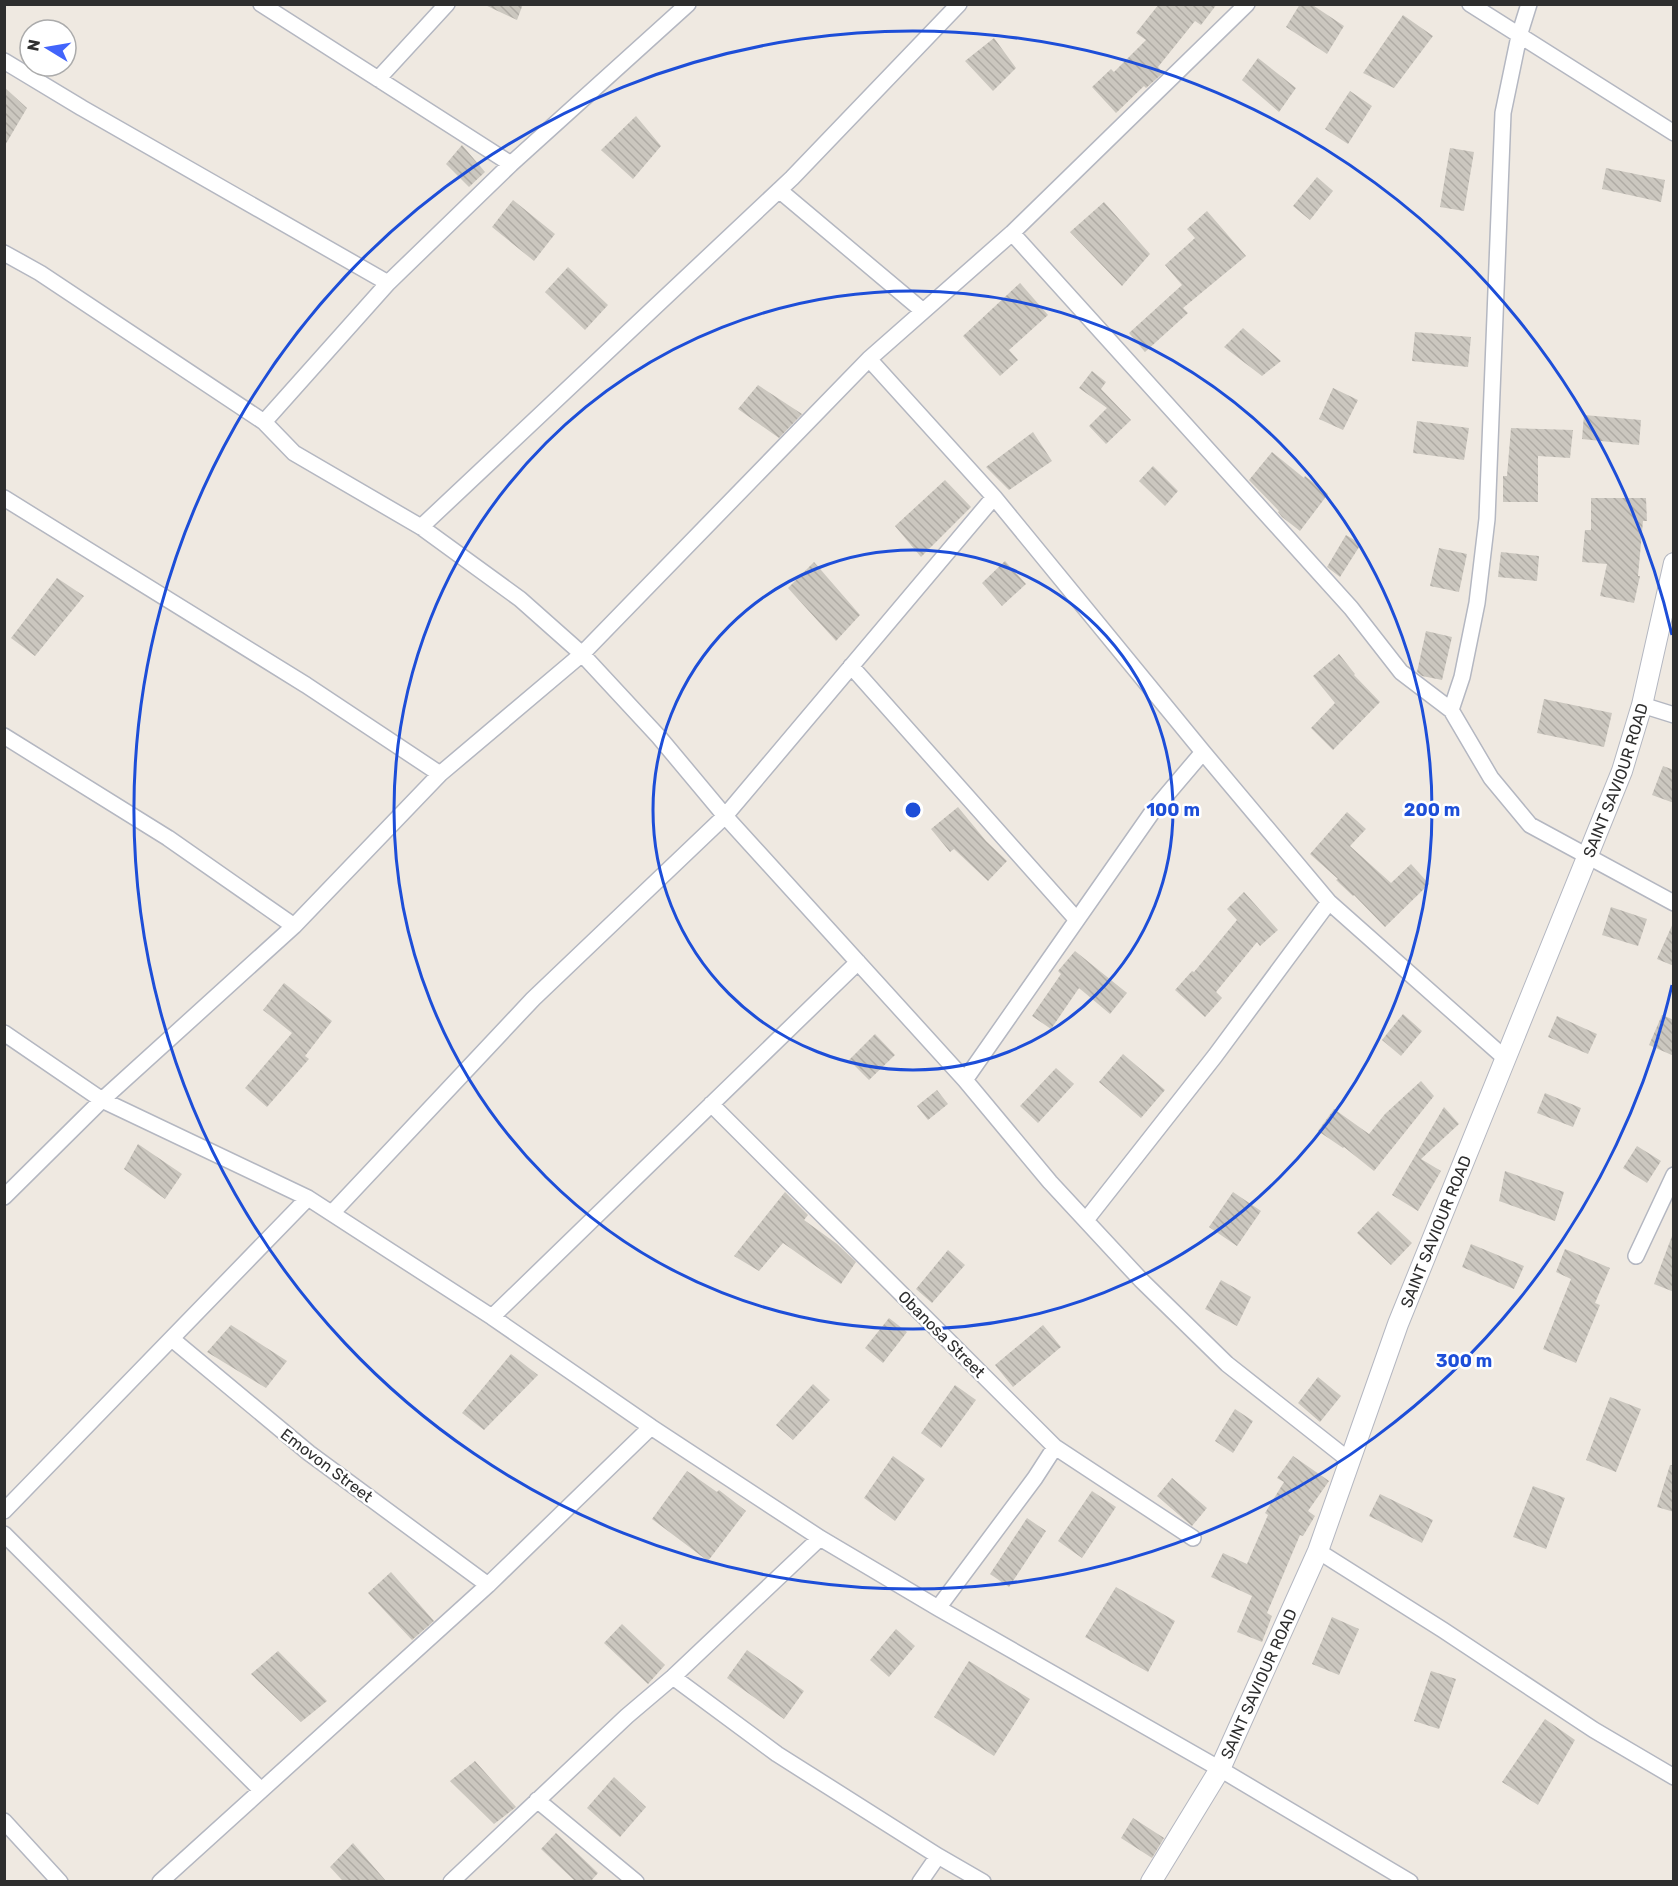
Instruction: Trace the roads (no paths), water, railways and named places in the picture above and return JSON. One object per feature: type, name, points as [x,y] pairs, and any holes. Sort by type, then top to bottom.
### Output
[{"type":"street","points":[[261,4],[511,164]]},
{"type":"street","points":[[378,79],[447,4]]},
{"type":"street","points":[[264,422],[387,283],[511,164],[688,4]]},
{"type":"street","points":[[421,527],[779,190],[959,4]]},
{"type":"street","points":[[4,1197],[102,1100],[294,926],[440,774],[582,654],[869,359],[1012,232],[1248,4]]},
{"type":"street","points":[[1470,4],[1674,133]]},
{"type":"street","points":[[1451,710],[1462,677],[1477,603],[1487,519],[1503,113],[1519,36],[1529,4]]},
{"type":"street","points":[[4,61],[387,283]]},
{"type":"street","points":[[779,190],[923,311]]},
{"type":"street","points":[[1012,232],[1351,608],[1401,672],[1451,710],[1491,778],[1530,825],[1674,903]]},
{"type":"street","points":[[4,253],[40,273],[264,422],[294,453],[421,527],[520,599],[582,654],[659,737],[725,816],[965,1080],[1050,1182],[1141,1280],[1227,1364],[1350,1461]]},
{"type":"street","points":[[869,359],[994,497],[1203,753],[1329,902],[1506,1059]]},
{"type":"street","points":[[332,1213],[533,999],[725,816],[994,497]]},
{"type":"street","points":[[4,498],[306,685],[440,774]]},
{"type":"street","name":"SAINT SAVIOUR ROAD","points":[[1151,1881],[1220,1769],[1318,1551],[1398,1324],[1622,771],[1642,705],[1674,562]]},
{"type":"street","points":[[851,666],[1077,920]]},
{"type":"street","points":[[1642,705],[1674,715]]},
{"type":"street","points":[[4,736],[168,838],[294,926]]},
{"type":"street","points":[[965,1080],[1153,811],[1203,753]]},
{"type":"street","points":[[1086,1220],[1215,1056],[1329,902]]},
{"type":"street","points":[[492,1317],[858,963]]},
{"type":"street","points":[[4,1033],[102,1100],[308,1198],[492,1317],[651,1427],[820,1538],[1410,1881]]},
{"type":"street","name":"Obanosa Street","points":[[711,1104],[1055,1447],[1193,1538]]},
{"type":"street","points":[[1636,1256],[1674,1175]]},
{"type":"street","points":[[4,1512],[308,1198]]},
{"type":"street","name":"Emovon Street","points":[[172,1339],[309,1453],[488,1585]]},
{"type":"street","points":[[160,1881],[488,1585],[651,1427]]},
{"type":"street","points":[[938,1608],[1035,1478],[1055,1447]]},
{"type":"street","points":[[4,1534],[261,1790]]},
{"type":"street","points":[[451,1881],[820,1538]]},
{"type":"street","points":[[1318,1551],[1594,1730],[1674,1777]]},
{"type":"street","points":[[673,1677],[777,1754],[938,1856],[983,1881]]},
{"type":"street","points":[[537,1800],[636,1881]]},
{"type":"street","points":[[4,1821],[60,1881]]},
{"type":"street","points":[[920,1881],[938,1856]]}]
